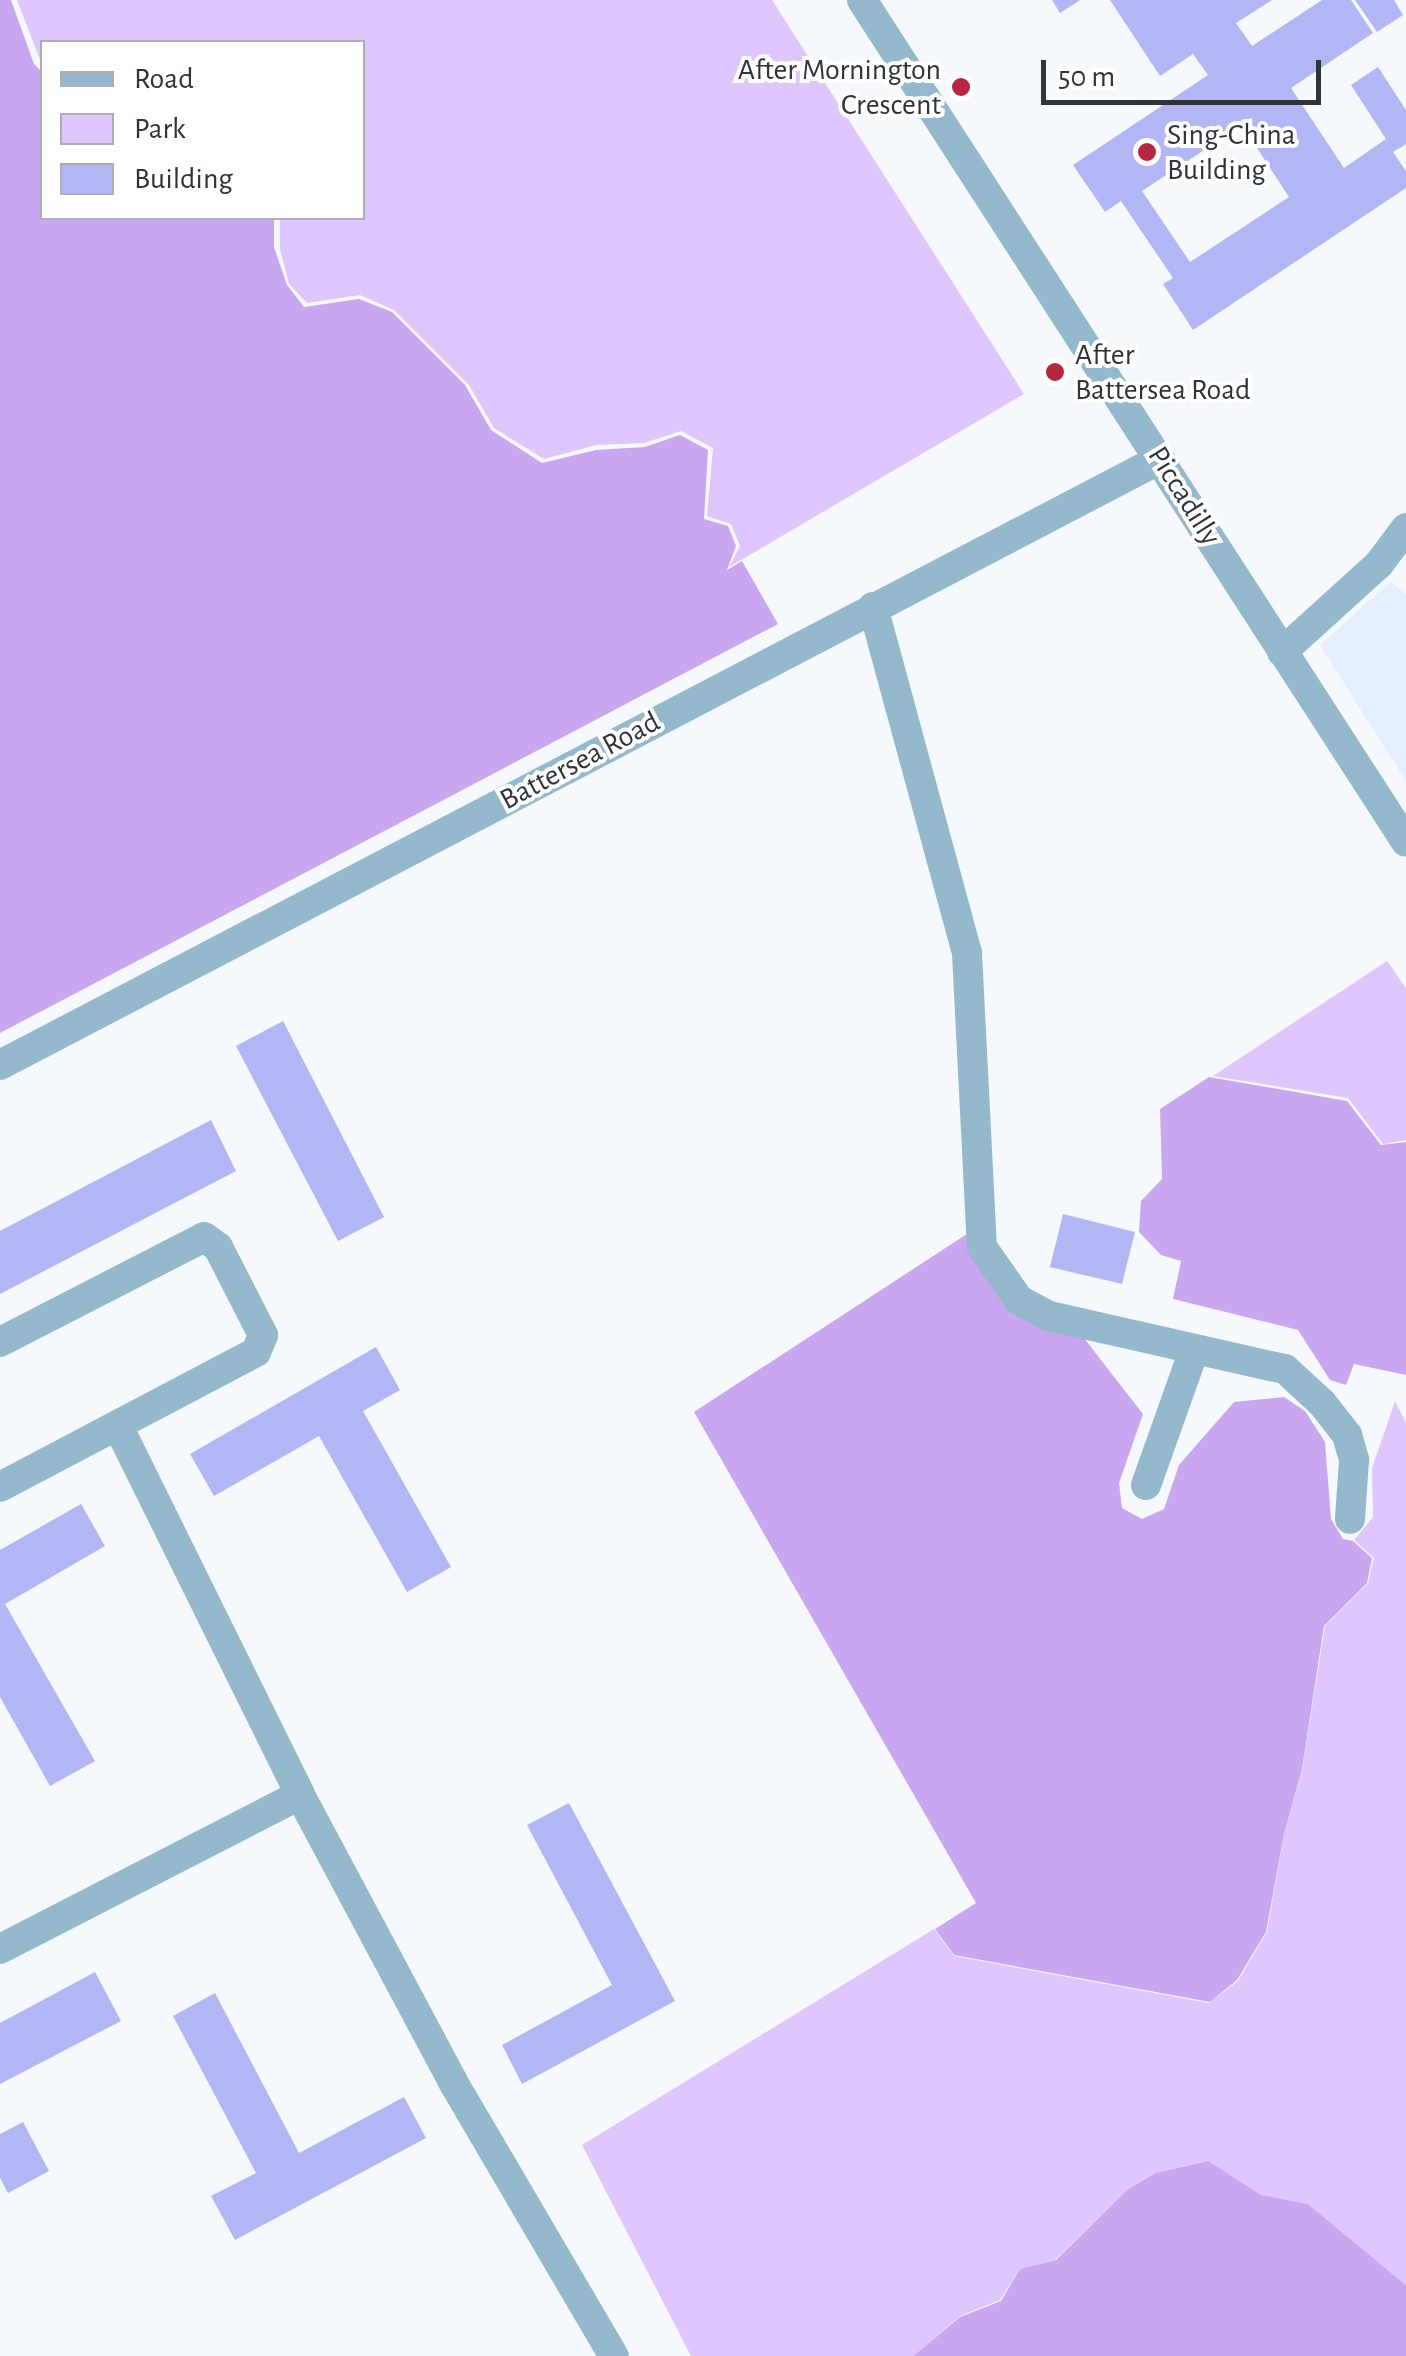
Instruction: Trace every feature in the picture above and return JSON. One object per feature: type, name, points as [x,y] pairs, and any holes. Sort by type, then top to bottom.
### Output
[{"type":"street","name":"Piccadilly","points":[[862,0],[1406,842]]},
{"type":"street","name":"Battersea Road","points":[[0,1065],[1160,458]]},
{"type":"street","points":[[1282,652],[1378,564],[1406,528]]},
{"type":"street","points":[[873,608],[967,953],[982,1248],[1019,1300],[1049,1316],[1284,1369],[1322,1403],[1347,1435],[1354,1460],[1350,1520]]},
{"type":"street","points":[[0,1342],[198,1239],[214,1241],[262,1330],[260,1347],[0,1487]]},
{"type":"street","points":[[1146,1485],[1194,1350]]},
{"type":"street","points":[[118,1426],[300,1796],[452,2082],[614,2356]]},
{"type":"street","points":[[0,1949],[300,1796]]},
{"type":"shaded area","points":[[0,0],[11,0],[34,64],[40,70],[40,220],[274,220],[274,247],[287,285],[304,307],[359,299],[392,312],[465,385],[491,430],[542,463],[596,450],[645,447],[680,435],[708,450],[704,519],[728,526],[736,546],[727,570],[742,561],[778,624],[0,1033]]},
{"type":"shaded area","points":[[1390,582],[1406,594],[1406,781],[1320,645]]},
{"type":"shaded area","points":[[1209,1077],[1347,1101],[1381,1145],[1406,1142],[1406,1375],[1354,1364],[1346,1385],[1330,1380],[1298,1330],[1173,1299],[1181,1261],[1161,1255],[1139,1232],[1141,1201],[1162,1179],[1160,1109]]},
{"type":"shaded area","points":[[970,1232],[974,1254],[1080,1333],[1143,1414],[1119,1483],[1122,1508],[1142,1519],[1164,1509],[1179,1465],[1234,1402],[1284,1397],[1305,1411],[1325,1442],[1331,1519],[1343,1539],[1353,1541],[1372,1558],[1367,1583],[1324,1626],[1302,1769],[1284,1834],[1266,1932],[1237,1980],[1210,2002],[954,1955],[935,1929],[976,1903],[694,1412]]},
{"type":"shaded area","points":[[1208,2161],[1261,2195],[1308,2204],[1406,2285],[1406,2356],[913,2356],[960,2317],[1001,2301],[1020,2269],[1056,2260],[1128,2189],[1155,2173]]},
{"type":"green space","points":[[17,0],[772,0],[1024,394],[729,567],[740,546],[731,524],[707,516],[713,448],[681,431],[644,443],[596,445],[544,459],[494,428],[469,385],[394,310],[360,295],[307,303],[289,284],[280,249],[280,220],[365,220],[365,40],[40,40],[40,60]]},
{"type":"green space","points":[[1387,961],[1406,988],[1406,1140],[1383,1144],[1348,1098],[1213,1076]]},
{"type":"green space","points":[[1395,1401],[1406,1423],[1406,2285],[1308,2204],[1260,2195],[1207,2161],[1154,2173],[1128,2189],[1055,2260],[1020,2269],[1000,2300],[960,2316],[913,2356],[691,2356],[582,2145],[934,1929],[954,1956],[1209,2003],[1238,1981],[1267,1932],[1284,1834],[1302,1770],[1325,1626],[1368,1583],[1374,1558],[1354,1540],[1373,1517],[1372,1468]]},
{"type":"building","points":[[1052,0],[1080,0],[1060,13]]},
{"type":"building","name":"Sing-China Building","points":[[1110,0],[1272,0],[1236,23],[1252,46],[1322,0],[1351,0],[1373,33],[1291,88],[1344,168],[1386,139],[1351,85],[1378,67],[1406,110],[1406,144],[1393,152],[1406,171],[1406,188],[1193,330],[1163,284],[1173,278],[1121,201],[1105,212],[1073,165],[1208,75],[1193,54],[1160,76]],"holes":[[[1242,125],[1289,197],[1190,262],[1142,191]]]},
{"type":"building","points":[[1355,0],[1394,0],[1403,15],[1377,32]]},
{"type":"building","points":[[283,1021],[384,1217],[338,1241],[236,1046]]},
{"type":"building","points":[[211,1120],[236,1171],[0,1294],[0,1231]]},
{"type":"building","points":[[1063,1214],[1135,1232],[1122,1284],[1050,1267]]},
{"type":"building","points":[[376,1347],[400,1390],[363,1411],[451,1567],[407,1592],[319,1436],[214,1496],[190,1454]]},
{"type":"building","points":[[81,1504],[105,1546],[5,1604],[95,1761],[50,1786],[0,1697],[0,1550]]},
{"type":"building","points":[[569,1803],[675,2001],[522,2084],[502,2045],[612,1985],[527,1825]]},
{"type":"building","points":[[95,1972],[121,2021],[0,2084],[0,2023]]},
{"type":"building","points":[[215,1993],[299,2153],[404,2097],[426,2138],[235,2240],[211,2196],[256,2173],[173,2016]]},
{"type":"building","points":[[23,2122],[49,2171],[8,2193],[0,2178],[0,2134]]},
{"type":"place","name":"After Mornington Crescent","points":[[961,87]]},
{"type":"place","name":"Sing-China Building","points":[[1147,152]]},
{"type":"place","name":"After Battersea Road","points":[[1055,372]]}]
